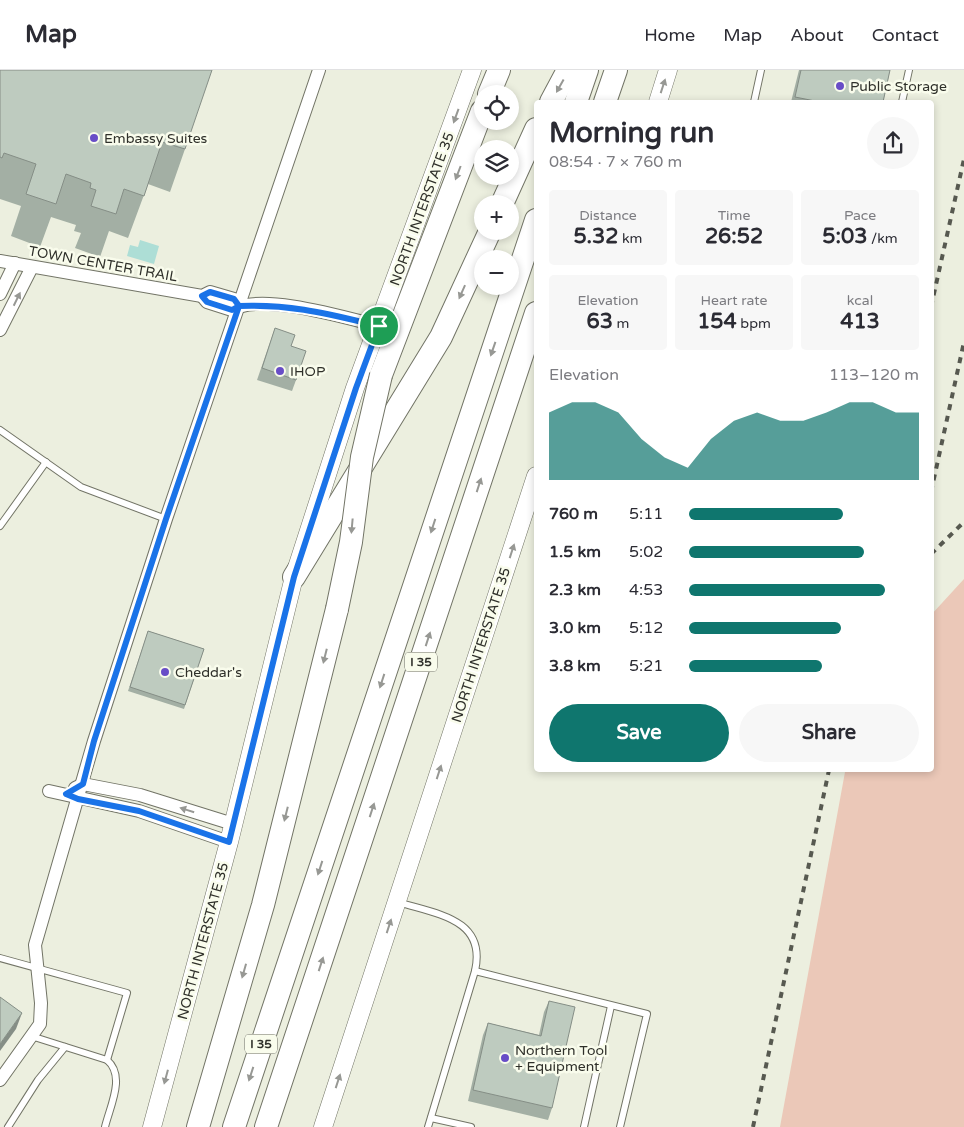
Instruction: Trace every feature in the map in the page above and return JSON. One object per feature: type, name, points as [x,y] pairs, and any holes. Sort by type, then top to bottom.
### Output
[{"type":"highway","points":[[493,85],[499,70]]},
{"type":"highway","points":[[552,100],[568,70]]},
{"type":"highway","points":[[577,100],[587,70]]},
{"type":"highway","points":[[606,100],[616,70]]},
{"type":"highway","points":[[198,1127],[263,905],[337,609],[348,559],[362,456],[381,375],[475,130]]},
{"type":"highway","points":[[506,195],[534,133]]},
{"type":"highway","name":"I 35","points":[[234,1127],[534,226]]},
{"type":"highway","points":[[294,577],[440,336],[486,240]]},
{"type":"highway","name":"I 35","points":[[266,1127],[534,319]]},
{"type":"highway","points":[[280,1127],[306,1010]]},
{"type":"main road","name":"NORTH INTERSTATE 35","points":[[152,1127],[234,824],[294,577],[356,388],[472,70]]},
{"type":"main road","points":[[659,100],[668,70]]},
{"type":"main road","name":"NORTH INTERSTATE 35","points":[[323,1127],[534,482]]},
{"type":"street","points":[[0,1080],[40,1024],[41,1003],[35,945],[72,797],[83,784],[94,741],[166,519],[319,70]]},
{"type":"street","name":"TOWN CENTER TRAIL","points":[[0,261],[202,296],[207,302],[232,310],[239,306],[270,305],[303,308],[379,326]]},
{"type":"street","points":[[0,294],[14,263]]},
{"type":"street","points":[[1,326],[32,267]]},
{"type":"street","points":[[83,784],[140,795],[234,824]]},
{"type":"street","points":[[49,791],[139,811],[229,842]]},
{"type":"lane","points":[[754,100],[761,70]]},
{"type":"lane","points":[[902,100],[909,70]]},
{"type":"lane","points":[[0,430],[82,487],[166,519]]},
{"type":"lane","points":[[0,526],[46,462]]},
{"type":"lane","points":[[396,902],[456,921],[471,933],[477,952],[475,971],[428,1127]]},
{"type":"lane","points":[[0,958],[127,993],[107,1060]]},
{"type":"lane","points":[[475,971],[647,1014],[620,1127]]},
{"type":"lane","points":[[584,1127],[611,1006]]},
{"type":"lane","points":[[31,1036],[107,1060],[114,1066],[117,1074],[104,1127]]},
{"type":"lane","points":[[8,1127],[33,1088],[65,1047]]},
{"type":"lane","points":[[432,1118],[472,1127]]},
{"type":"shaded area","points":[[964,579],[964,1127],[780,1127],[845,772],[934,772],[934,612]]},
{"type":"water","points":[[140,240],[159,246],[154,264],[127,256],[130,245],[138,247]]},
{"type":"building","name":"Embassy Suites","points":[[0,70],[212,70],[185,149],[162,142],[144,196],[124,189],[116,214],[91,206],[96,190],[90,188],[91,183],[66,174],[56,204],[26,194],[36,164],[4,153],[2,158],[0,157]]},
{"type":"building","name":"Public Storage","points":[[801,70],[890,70],[883,100],[810,100],[795,97]]},
{"type":"building","name":"IHOP","points":[[275,328],[295,335],[291,346],[306,351],[296,380],[262,368]]},
{"type":"building","name":"Cheddar's","points":[[148,631],[204,649],[185,705],[130,687]]},
{"type":"building","points":[[0,997],[22,1013],[0,1044]]},
{"type":"building","points":[[549,1001],[575,1007],[552,1108],[473,1090],[488,1023],[541,1036]]},
{"type":"railway","points":[[934,294],[964,159]]},
{"type":"railway","points":[[934,478],[964,342]]},
{"type":"railway","points":[[934,551],[964,522]]},
{"type":"railway","points":[[753,1127],[829,772]]},
{"type":"place","name":"Public Storage","points":[[840,86]]},
{"type":"place","name":"Embassy Suites","points":[[94,138]]},
{"type":"place","name":"IHOP","points":[[280,371]]},
{"type":"place","name":"Cheddar's","points":[[165,672]]},
{"type":"place","name":"Northern Tool + Equipment","points":[[505,1058]]},
{"type":"route","points":[[379,326],[303,308],[270,305],[239,306],[234,299],[210,292],[202,296],[207,302],[232,310],[239,306],[194,443],[166,519],[94,741],[83,784],[66,794],[78,799],[139,811],[229,842],[294,577],[356,388],[379,326]]}]
